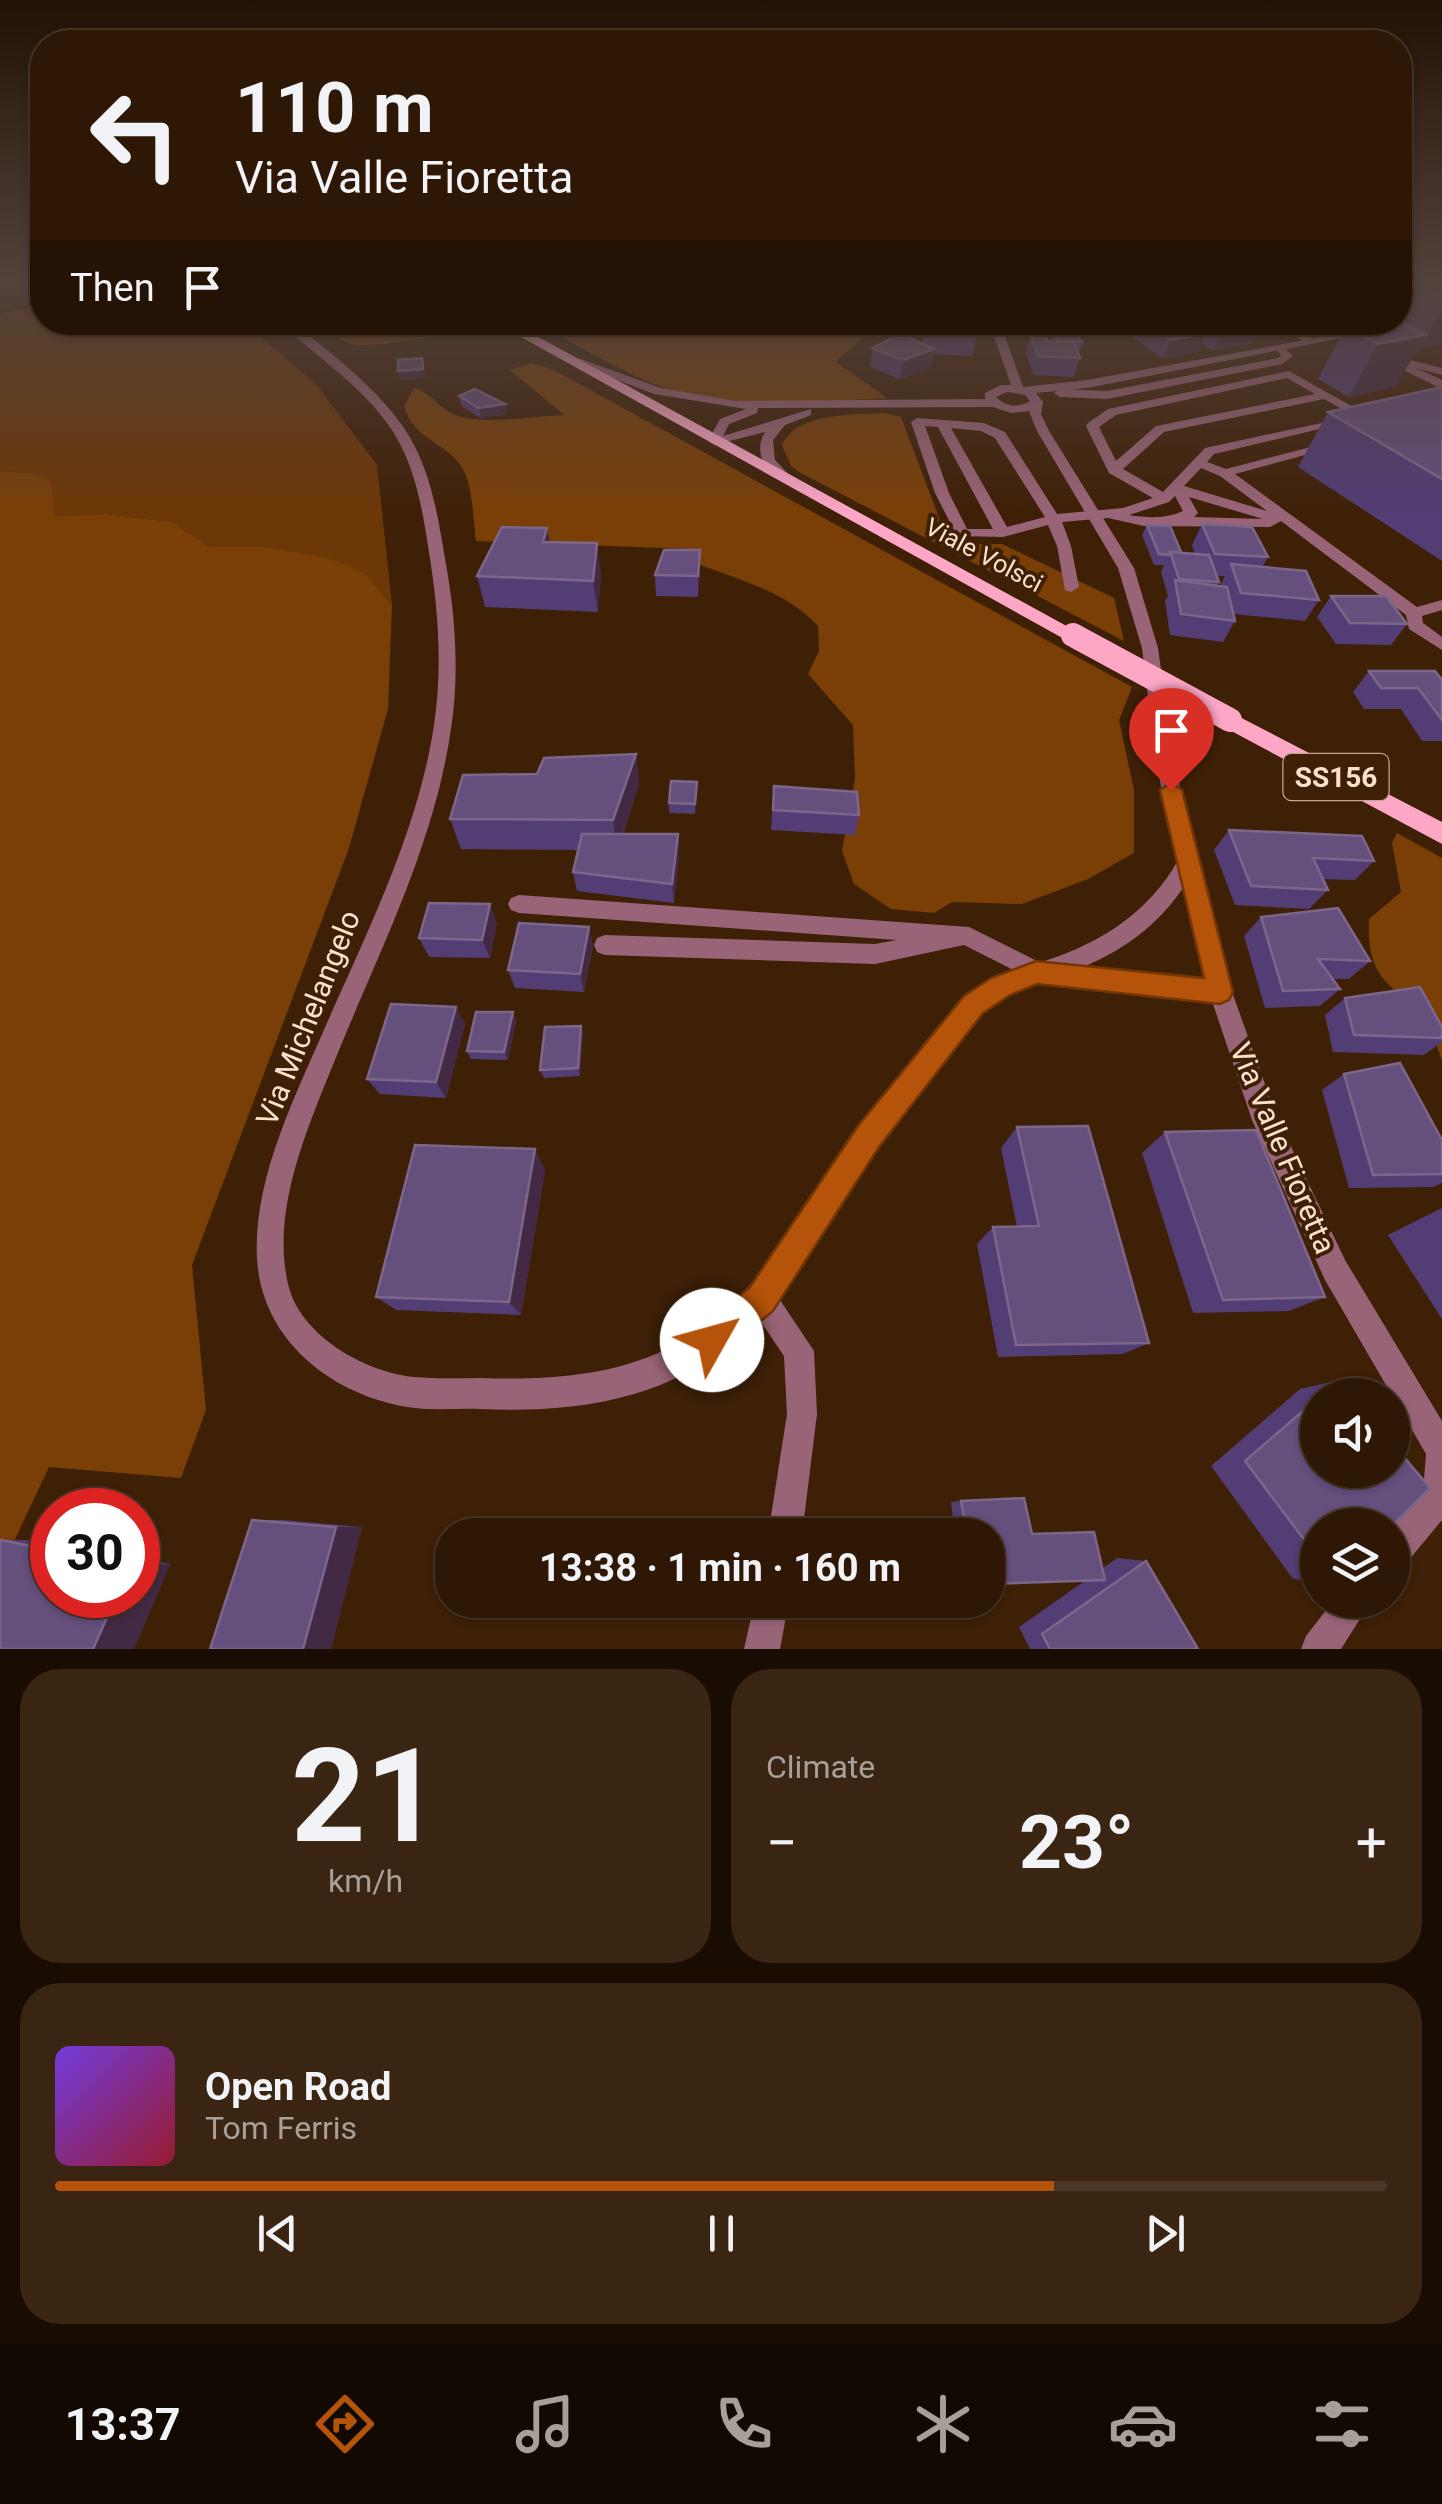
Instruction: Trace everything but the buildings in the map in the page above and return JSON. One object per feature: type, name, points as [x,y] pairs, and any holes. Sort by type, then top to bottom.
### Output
[{"type":"main road","name":"Viale Volsci","points":[[571,359],[714,441],[1442,834]]},
{"type":"street","name":"Via Michelangelo","points":[[332,359],[398,431],[426,493],[445,599],[448,685],[435,763],[400,874],[298,1118],[272,1231],[273,1280],[283,1314],[302,1337],[347,1371],[402,1391],[530,1396],[610,1385],[687,1358],[762,1299],[868,1136],[973,1005],[1000,987],[1084,957],[1151,915],[1174,890],[1188,862]]},
{"type":"street","points":[[574,359],[674,396],[764,407],[854,406],[995,394],[1087,384],[1223,359]]},
{"type":"street","points":[[995,394],[1003,359]]},
{"type":"street","points":[[1008,359],[1022,389],[1037,402]]},
{"type":"street","points":[[1060,393],[1106,395],[1284,359]]},
{"type":"street","points":[[1390,359],[1442,384]]},
{"type":"street","points":[[1395,359],[1442,372]]},
{"type":"street","points":[[1070,587],[1064,546],[1053,519],[1000,435],[984,427],[916,422],[942,493],[962,533],[1002,533],[1053,519],[1093,512],[1125,512],[1164,499],[1178,489],[1210,452],[1365,418],[1289,374],[1112,412],[1092,426],[1114,470],[1164,499]]},
{"type":"street","points":[[1010,409],[1026,409],[1087,384]]},
{"type":"street","name":"Via Valle Fioretta","points":[[995,394],[1043,432]]},
{"type":"street","points":[[1114,470],[1160,430],[1326,395]]},
{"type":"street","name":"Via Valle Fioretta","points":[[1037,402],[1035,414],[1043,432],[1126,568],[1150,648],[1165,762],[1220,992],[1264,1120],[1335,1270],[1442,1451],[1438,1498],[1410,1532]]},
{"type":"street","points":[[714,441],[806,412],[854,406]]},
{"type":"street","points":[[714,441],[724,422],[764,407]]},
{"type":"street","points":[[780,423],[766,439],[763,451],[770,465],[790,482]]},
{"type":"street","points":[[942,423],[1002,533]]},
{"type":"street","points":[[1225,473],[1352,438]]},
{"type":"street","points":[[1199,463],[1225,473],[1414,613],[1416,625],[1442,644]]},
{"type":"street","points":[[1178,489],[1191,513],[1178,521]]},
{"type":"street","points":[[1178,489],[1292,523]]},
{"type":"street","points":[[1093,512],[1142,521],[1292,523]]},
{"type":"street","points":[[1414,613],[1442,605]]},
{"type":"street","points":[[518,904],[970,936],[1036,972],[1220,992]]},
{"type":"street","points":[[605,945],[875,954],[970,936]]},
{"type":"street","points":[[762,1299],[799,1351],[802,1414],[787,1518]]},
{"type":"street","points":[[762,1649],[768,1618]]},
{"type":"street","points":[[1318,1649],[1342,1618]]},
{"type":"shaded area","points":[[0,359],[287,359],[316,384],[377,465],[392,605],[365,573],[264,547],[210,547],[173,522],[106,514],[53,516],[29,473],[0,471]]},
{"type":"shaded area","points":[[601,359],[839,359],[836,362],[887,398],[738,402],[679,392]]},
{"type":"shaded area","points":[[531,363],[552,369],[1132,687],[1119,720],[1134,790],[1134,853],[1088,879],[1022,904],[952,902],[934,913],[891,909],[854,884],[842,851],[855,779],[853,725],[808,674],[819,651],[818,626],[805,614],[762,588],[698,564],[690,549],[476,541],[471,494],[463,469],[415,427],[404,406],[414,388],[464,418],[564,415],[510,370]]},
{"type":"shaded area","points":[[884,413],[901,417],[949,544],[1002,544],[1114,598],[1124,641],[791,466],[782,445],[800,426],[827,417]]},
{"type":"shaded area","points":[[0,471],[29,473],[51,481],[54,516],[106,514],[173,522],[210,547],[264,547],[327,558],[365,573],[392,605],[388,709],[349,848],[192,1265],[206,1410],[181,1478],[49,1467],[39,1488],[30,1488],[30,1507],[0,1571]]},
{"type":"shaded area","points":[[1397,833],[1442,858],[1442,1060],[1433,1034],[1420,1015],[1379,973],[1373,960],[1369,919],[1401,892],[1392,843]]},
{"type":"route","points":[[712,1340],[762,1299],[868,1136],[973,1005],[1000,987],[1036,972],[1220,992],[1171,790]]}]
